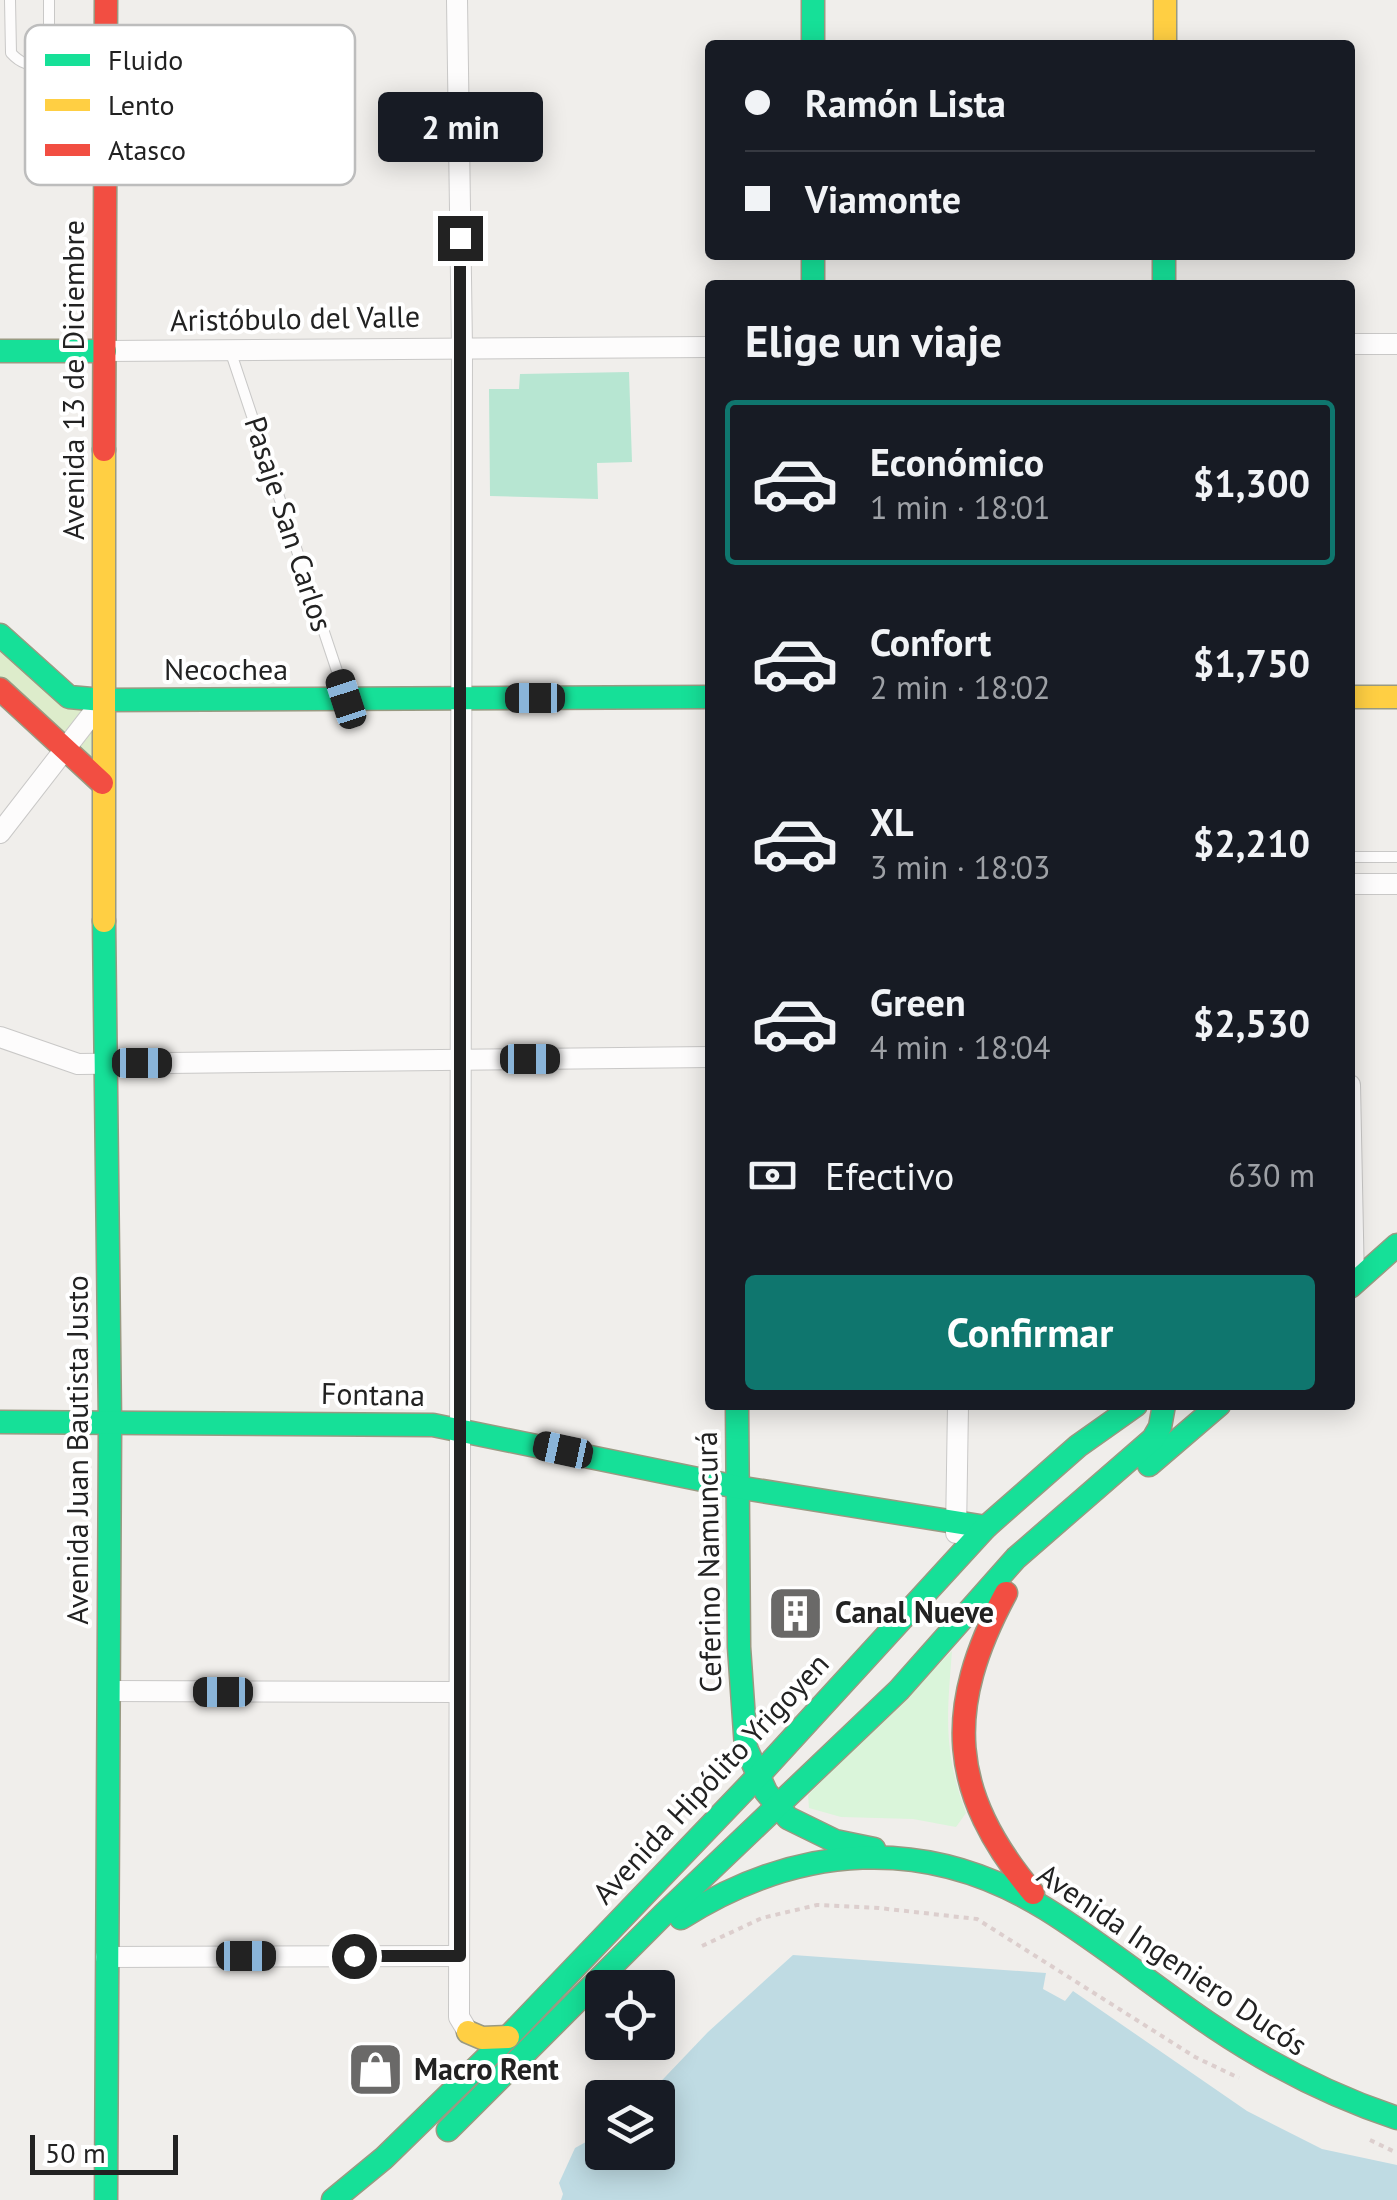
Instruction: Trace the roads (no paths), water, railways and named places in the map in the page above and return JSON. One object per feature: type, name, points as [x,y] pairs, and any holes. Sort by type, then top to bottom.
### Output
[{"type":"main road","name":"Avenida 13 de Diciembre","points":[[106,0],[106,25]]},
{"type":"main road","points":[[813,40],[814,0]]},
{"type":"main road","points":[[1165,0],[1165,40]]},
{"type":"main road","name":"Avenida 13 de Diciembre","points":[[103,700],[105,185]]},
{"type":"main road","name":"Aristóbulo del Valle","points":[[0,351],[105,351]]},
{"type":"main road","name":"Necochea","points":[[0,635],[70,697],[103,700],[705,698]]},
{"type":"main road","points":[[0,689],[102,783]]},
{"type":"main road","points":[[1355,697],[1397,697]]},
{"type":"main road","name":"Avenida Juan Bautista Justo","points":[[103,700],[110,1423],[106,1956],[109,2188]]},
{"type":"main road","points":[[1355,1272],[1397,1242]]},
{"type":"main road","name":"Ceferino Namuncurá","points":[[737,1410],[743,1733],[758,1776],[777,1807]]},
{"type":"main road","name":"Avenida Hipólito Yrigoyen","points":[[333,2200],[384,2158],[508,2037],[758,1776],[986,1526],[1078,1446],[1129,1410]]},
{"type":"main road","points":[[609,1970],[899,1690],[1016,1558],[1153,1438],[1160,1428],[1163,1410]]},
{"type":"main road","points":[[1060,1918],[1019,1878],[980,1815],[962,1741],[971,1666],[993,1614],[1031,1566],[1212,1410]]},
{"type":"main road","name":"Fontana","points":[[0,1422],[433,1425],[737,1488],[986,1526]]},
{"type":"main road","points":[[777,1807],[803,1826],[836,1841],[922,1856],[975,1873]]},
{"type":"main road","name":"Avenida Ingeniero Ducós","points":[[615,1970],[686,1914],[716,1896],[776,1872],[842,1858],[874,1856],[926,1861],[975,1873],[1010,1888],[1295,2079],[1366,2110],[1397,2118]]},
{"type":"main road","points":[[436,2142],[585,1995]]},
{"type":"main road","points":[[468,2032],[482,2038],[508,2037]]},
{"type":"street","points":[[457,0],[462,348],[459,2016],[468,2032]]},
{"type":"street","points":[[1355,344],[1397,344]]},
{"type":"street","name":"Aristóbulo del Valle","points":[[105,351],[705,347]]},
{"type":"street","points":[[0,832],[103,700]]},
{"type":"street","points":[[1355,884],[1397,884]]},
{"type":"street","points":[[0,1037],[78,1064],[705,1057]]},
{"type":"street","points":[[956,1560],[958,1410]]},
{"type":"street","points":[[108,1691],[458,1692]]},
{"type":"street","points":[[106,1956],[460,1956]]},
{"type":"lane","points":[[10,0],[11,53],[25,64]]},
{"type":"lane","name":"Pasaje San Carlos","points":[[230,350],[346,699]]},
{"type":"lane","points":[[1355,857],[1397,857]]},
{"type":"water","points":[[793,1955],[1046,1973],[1043,1989],[1065,2001],[1073,1991],[1247,2111],[1322,2149],[1397,2165],[1397,2200],[561,2200],[559,2183],[575,2148],[585,2142],[585,2170],[675,2170],[675,2080],[662,2080],[708,2032]]},
{"type":"place","name":"Canal Nueve","points":[[796,1613]]},
{"type":"place","name":"Macro Rent","points":[[375,2070]]}]
